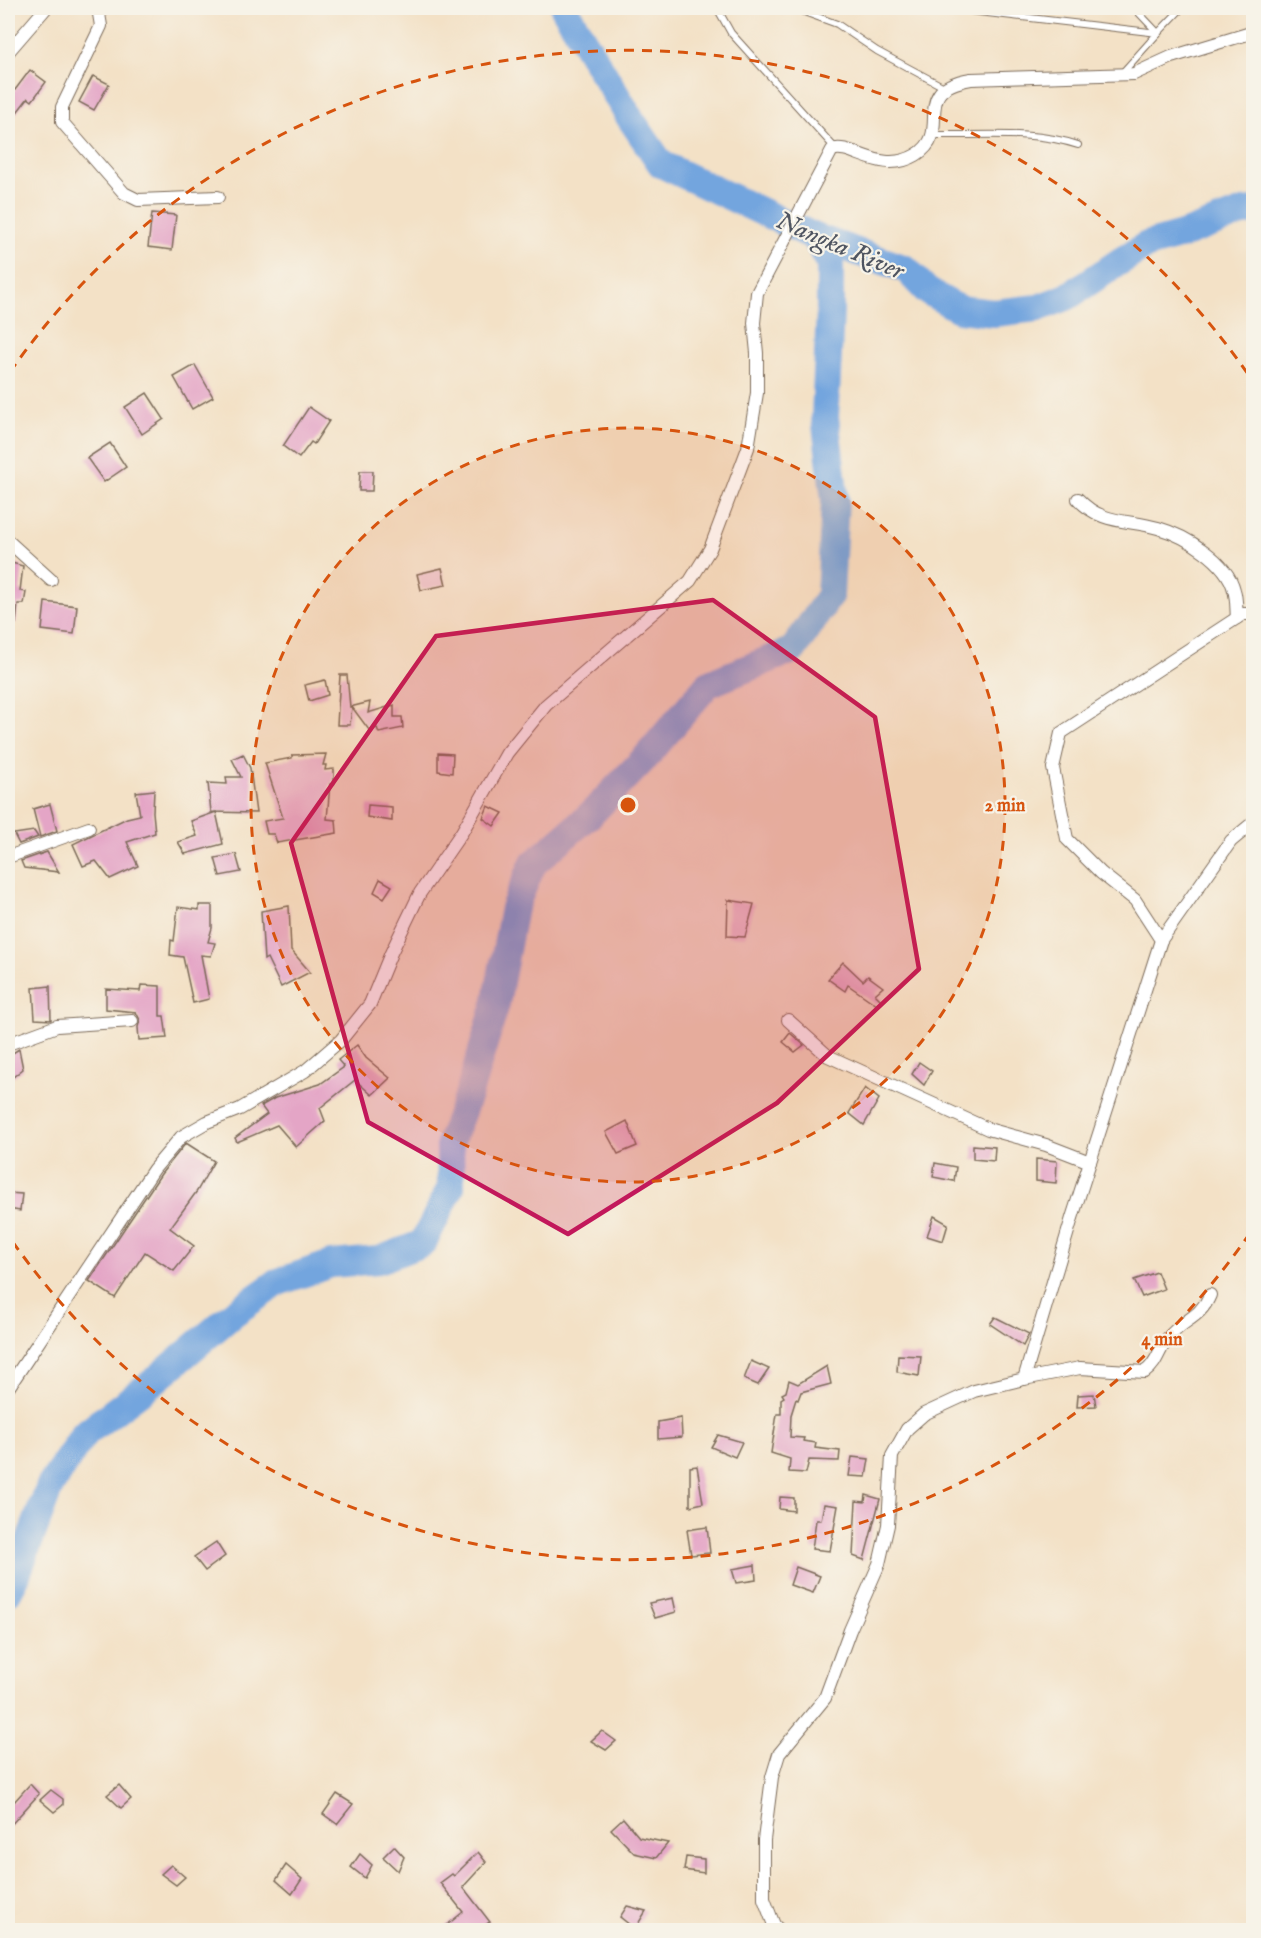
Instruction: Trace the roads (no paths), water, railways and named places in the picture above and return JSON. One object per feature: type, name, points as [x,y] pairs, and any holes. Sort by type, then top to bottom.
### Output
[{"type":"street","points":[[8,52],[46,8]]},
{"type":"street","points":[[98,8],[101,26],[62,107],[62,122],[124,193],[131,197],[138,200],[218,197]]},
{"type":"street","points":[[8,1388],[154,1169],[181,1137],[207,1122],[240,1109],[305,1071],[341,1040],[370,1004],[420,893],[462,832],[507,753],[546,705],[690,581],[710,549],[748,448],[758,393],[754,323],[757,293],[771,270],[821,168],[835,148],[885,162],[916,155],[929,145],[933,135],[934,106],[938,93],[956,81],[1134,74],[1171,57],[1254,32]]},
{"type":"street","points":[[1078,499],[1089,511],[1118,522],[1157,528],[1176,535],[1201,549],[1225,571],[1234,590],[1237,618]]},
{"type":"street","points":[[8,542],[51,580]]},
{"type":"street","points":[[1161,940],[1135,900],[1101,873],[1067,839],[1053,768],[1061,733],[1243,614],[1254,614]]},
{"type":"street","points":[[1024,1378],[1161,940],[1231,841],[1254,822]]},
{"type":"street","points":[[8,857],[89,828]]},
{"type":"street","points":[[788,1020],[828,1056],[988,1129],[1046,1145],[1090,1162]]},
{"type":"street","points":[[8,1044],[57,1026],[132,1021]]},
{"type":"street","points":[[779,1930],[774,1925],[764,1899],[764,1840],[772,1777],[778,1754],[825,1698],[850,1630],[879,1564],[888,1525],[892,1456],[907,1429],[924,1414],[975,1391],[1024,1378],[1080,1368],[1144,1372],[1150,1368],[1175,1329],[1202,1311],[1210,1295]]},
{"type":"lane","points":[[717,8],[731,33],[835,148]]},
{"type":"lane","points":[[794,8],[837,24],[877,51],[944,87]]},
{"type":"lane","points":[[945,8],[1158,33]]},
{"type":"lane","points":[[1137,8],[1158,33]]},
{"type":"lane","points":[[1122,74],[1182,8]]},
{"type":"lane","points":[[933,135],[1018,135],[1067,141],[1078,145]]},
{"type":"waterway","name":"Nangka River","points":[[564,8],[630,118],[661,164],[815,237],[906,269],[927,291],[959,309],[994,313],[1038,308],[1067,297],[1147,245],[1182,235],[1243,212],[1254,211]]},
{"type":"waterway","points":[[8,1592],[16,1577],[50,1486],[84,1434],[153,1382],[234,1313],[278,1282],[331,1264],[379,1260],[423,1243],[451,1187],[450,1143],[470,1090],[496,1004],[514,908],[533,864],[591,814],[647,756],[708,684],[793,650],[830,595],[835,500],[825,417],[830,265],[815,237]]}]
